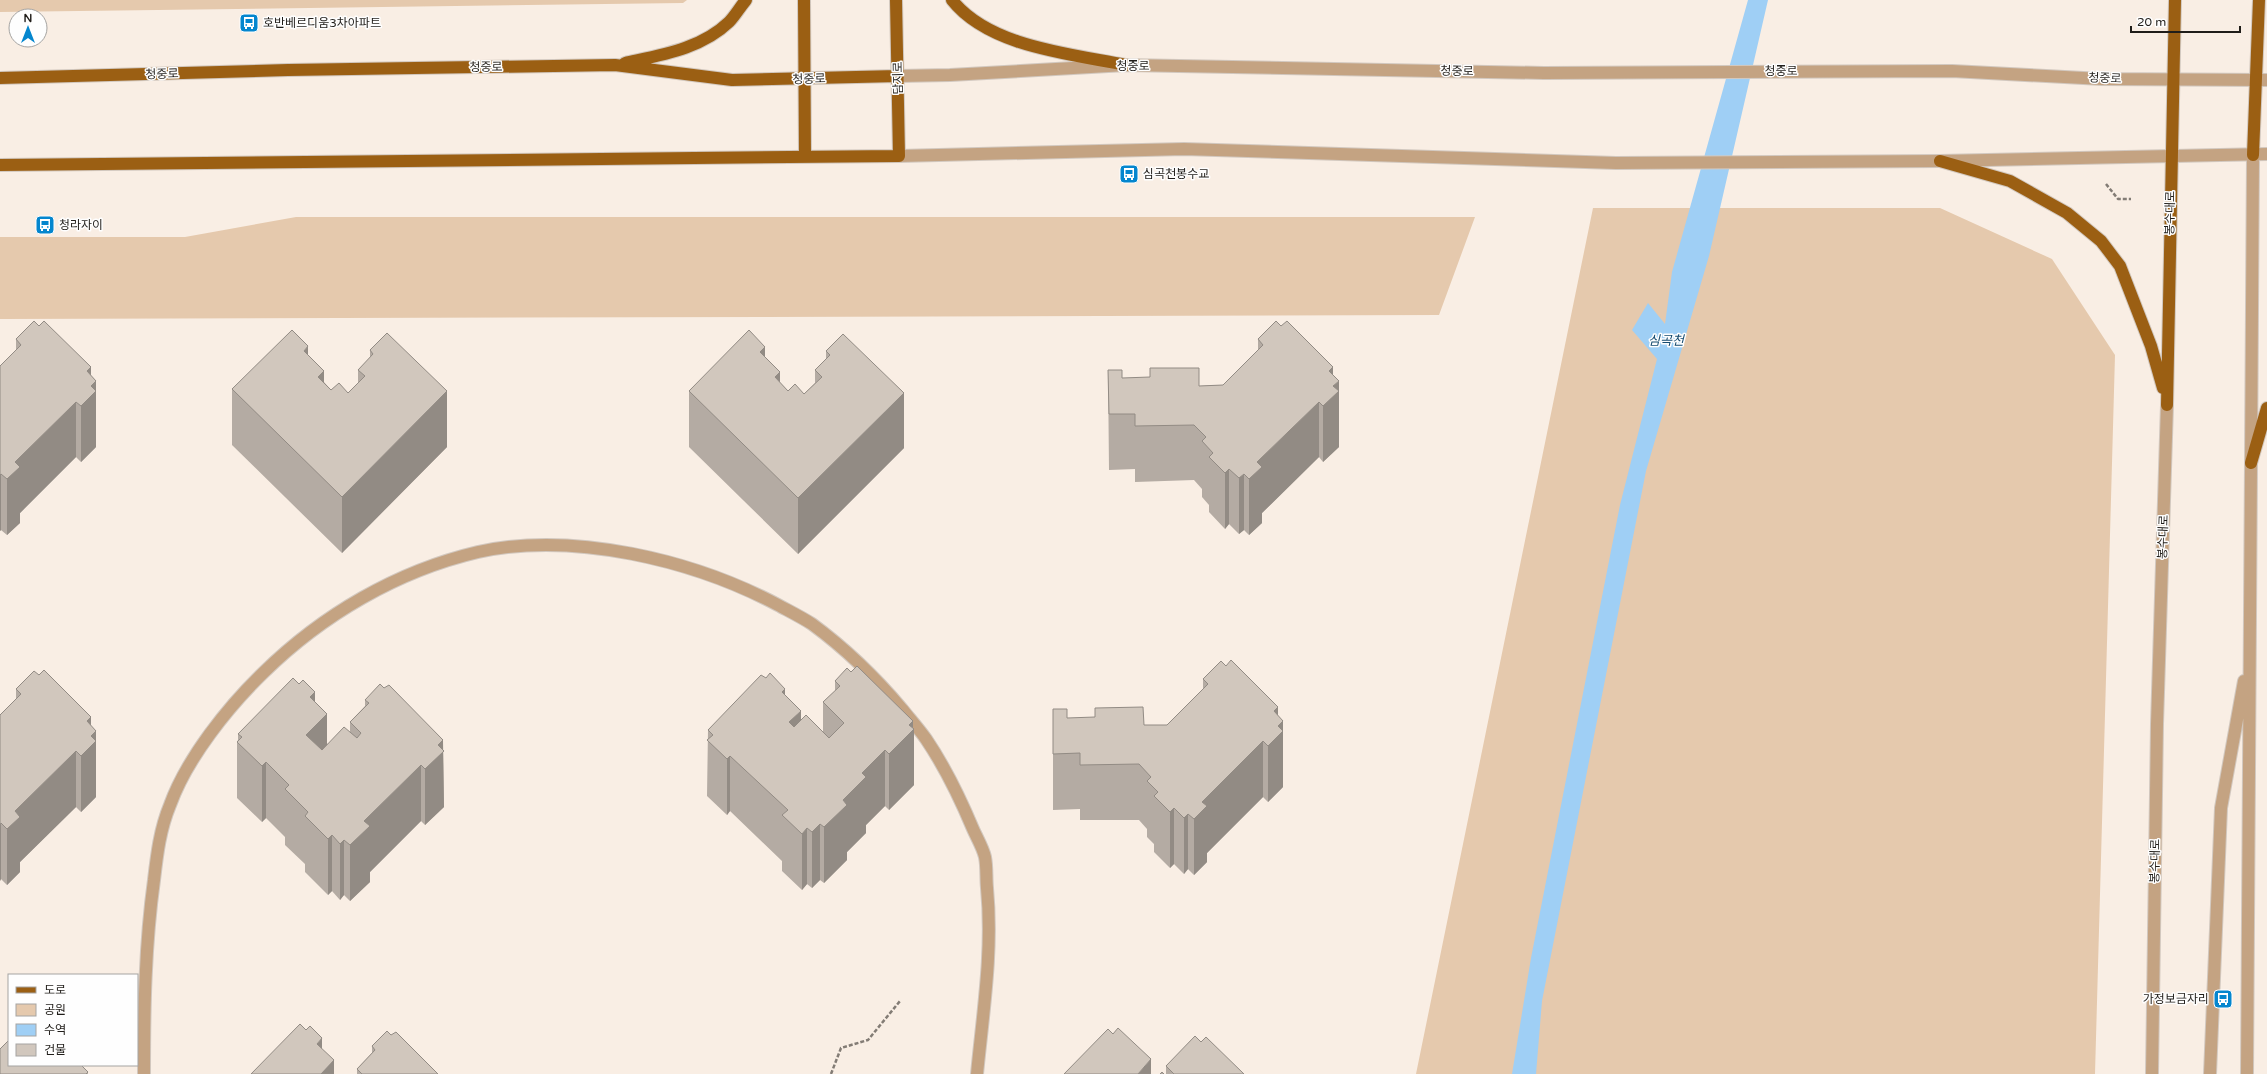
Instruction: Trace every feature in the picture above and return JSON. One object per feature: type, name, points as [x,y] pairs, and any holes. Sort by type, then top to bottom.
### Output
[{"type":"main road","points":[[615,65],[665,54],[697,44],[729,22],[746,0]]},
{"type":"main road","points":[[804,0],[803,79],[805,156]]},
{"type":"main road","name":"담지로","points":[[896,0],[899,156]]},
{"type":"main road","points":[[952,0],[962,13],[994,33],[1041,48],[1126,65]]},
{"type":"main road","name":"봉수대로","points":[[2167,405],[2170,156],[2175,0]]},
{"type":"main road","points":[[2253,155],[2262,80],[2259,0]]},
{"type":"main road","name":"청중로","points":[[0,78],[288,70],[615,65],[732,80],[898,76]]},
{"type":"main road","points":[[0,165],[899,156]]},
{"type":"main road","points":[[1940,161],[2010,181],[2068,213],[2101,241],[2120,266],[2151,346],[2167,405]]},
{"type":"main road","points":[[2251,463],[2267,408]]},
{"type":"street","name":"청중로","points":[[898,76],[950,75],[1126,65],[1544,73],[1952,71],[2173,80],[2262,80]]},
{"type":"street","points":[[0,83],[41,78]]},
{"type":"street","points":[[899,156],[1184,149],[1616,163],[1940,161],[2267,154]]},
{"type":"street","points":[[2246,1074],[2253,155]]},
{"type":"street","name":"봉수대로","points":[[2152,1074],[2157,724],[2167,405]]},
{"type":"street","points":[[144,1074],[144,1010],[147,932],[161,830],[170,802],[182,776],[242,693],[310,630],[347,606],[394,582],[475,553],[505,547],[563,545],[623,553],[677,565],[738,586],[809,622],[866,668],[927,740],[960,798],[984,856],[989,905],[989,961],[977,1074]]},
{"type":"street","points":[[2210,1074],[2221,808],[2249,649]]},
{"type":"path","points":[[2104,180],[2118,199],[2131,199]]},
{"type":"path","points":[[831,1074],[840,1048],[868,1040],[900,1000]]},
{"type":"green space","points":[[0,0],[687,0],[683,3],[48,11],[48,8],[8,8],[8,12],[0,12]]},
{"type":"green space","points":[[1593,208],[1940,208],[2052,259],[2115,355],[2095,1074],[1416,1074]]},
{"type":"green space","points":[[296,217],[1475,217],[1439,315],[0,319],[0,237],[185,237]]},
{"type":"water","name":"심곡천","points":[[1748,0],[1768,0],[1709,256],[1646,471],[1542,1001],[1536,1074],[1512,1074],[1531,958],[1620,505],[1657,359],[1632,330],[1648,303],[1665,324],[1672,272]]},
{"type":"building","points":[[34,321],[39,326],[44,321],[91,367],[87,371],[96,381],[91,386],[96,391],[81,406],[76,402],[15,462],[20,467],[7,479],[1,474],[0,475],[0,366],[21,345],[16,339]]},
{"type":"building","points":[[1276,321],[1281,326],[1287,321],[1333,367],[1329,371],[1339,381],[1333,386],[1339,391],[1323,406],[1319,402],[1257,462],[1262,467],[1249,479],[1244,474],[1239,478],[1229,469],[1225,473],[1209,457],[1213,453],[1202,441],[1206,437],[1194,425],[1135,426],[1135,414],[1109,414],[1108,370],[1122,370],[1122,378],[1150,377],[1150,368],[1199,368],[1199,386],[1223,385],[1263,345],[1258,339]]},
{"type":"building","points":[[292,330],[308,346],[304,351],[324,371],[318,377],[331,390],[339,383],[348,393],[365,376],[358,370],[373,354],[370,350],[387,333],[447,391],[342,497],[232,389]]},
{"type":"building","points":[[749,330],[765,347],[760,352],[780,372],[775,377],[788,391],[795,384],[804,394],[822,377],[815,370],[830,355],[826,351],[843,334],[904,393],[798,498],[689,391]]},
{"type":"building","points":[[1231,660],[1278,707],[1274,711],[1283,721],[1278,726],[1283,731],[1268,746],[1263,741],[1202,802],[1207,806],[1194,819],[1188,814],[1184,818],[1174,808],[1170,812],[1154,796],[1158,792],[1147,781],[1151,777],[1139,764],[1080,765],[1080,753],[1053,754],[1053,709],[1067,709],[1067,718],[1095,717],[1095,708],[1143,707],[1144,725],[1167,725],[1208,684],[1203,679],[1221,661],[1226,666]]},
{"type":"building","points":[[857,666],[913,721],[909,725],[914,729],[889,754],[885,750],[862,773],[866,777],[843,800],[847,805],[824,827],[820,824],[812,832],[807,828],[802,834],[782,815],[788,810],[730,756],[727,759],[707,740],[713,735],[708,730],[761,675],[766,678],[770,673],[785,689],[782,692],[801,711],[789,722],[794,727],[806,715],[829,738],[844,723],[823,702],[840,686],[835,681],[847,668],[851,672]]},
{"type":"building","points":[[44,670],[91,717],[87,721],[96,731],[91,736],[96,741],[81,756],[76,751],[15,811],[20,817],[7,829],[1,823],[0,825],[0,715],[21,694],[16,689],[34,671],[39,675]]},
{"type":"building","points":[[293,678],[299,684],[303,680],[315,692],[310,697],[327,714],[306,735],[322,750],[344,727],[357,738],[361,733],[350,722],[369,703],[365,700],[380,684],[384,688],[389,685],[443,740],[438,745],[444,751],[425,769],[421,765],[364,821],[370,826],[350,845],[344,840],[340,844],[332,835],[328,839],[305,816],[308,812],[285,789],[289,785],[266,762],[262,766],[237,742],[242,737],[238,734]]},
{"type":"building","points":[[300,1024],[306,1030],[310,1026],[322,1038],[317,1044],[334,1060],[321,1074],[251,1074]]},
{"type":"building","points":[[1118,1028],[1151,1059],[1138,1074],[1064,1074],[1108,1029],[1113,1034]]},
{"type":"building","points":[[387,1031],[391,1035],[396,1032],[438,1074],[362,1074],[357,1069],[375,1050],[372,1046]]},
{"type":"building","points":[[1195,1036],[1201,1042],[1206,1037],[1244,1074],[1174,1074],[1166,1066]]},
{"type":"building","points":[[8,1041],[8,1066],[82,1066],[88,1072],[86,1074],[0,1074],[0,1049]]},
{"type":"place","name":"호반베르디움3차아파트","points":[[249,23]]},
{"type":"place","name":"심곡천봉수교","points":[[1129,174]]},
{"type":"place","name":"청라자이","points":[[45,225]]},
{"type":"place","name":"가정보금자리","points":[[2223,999]]}]
